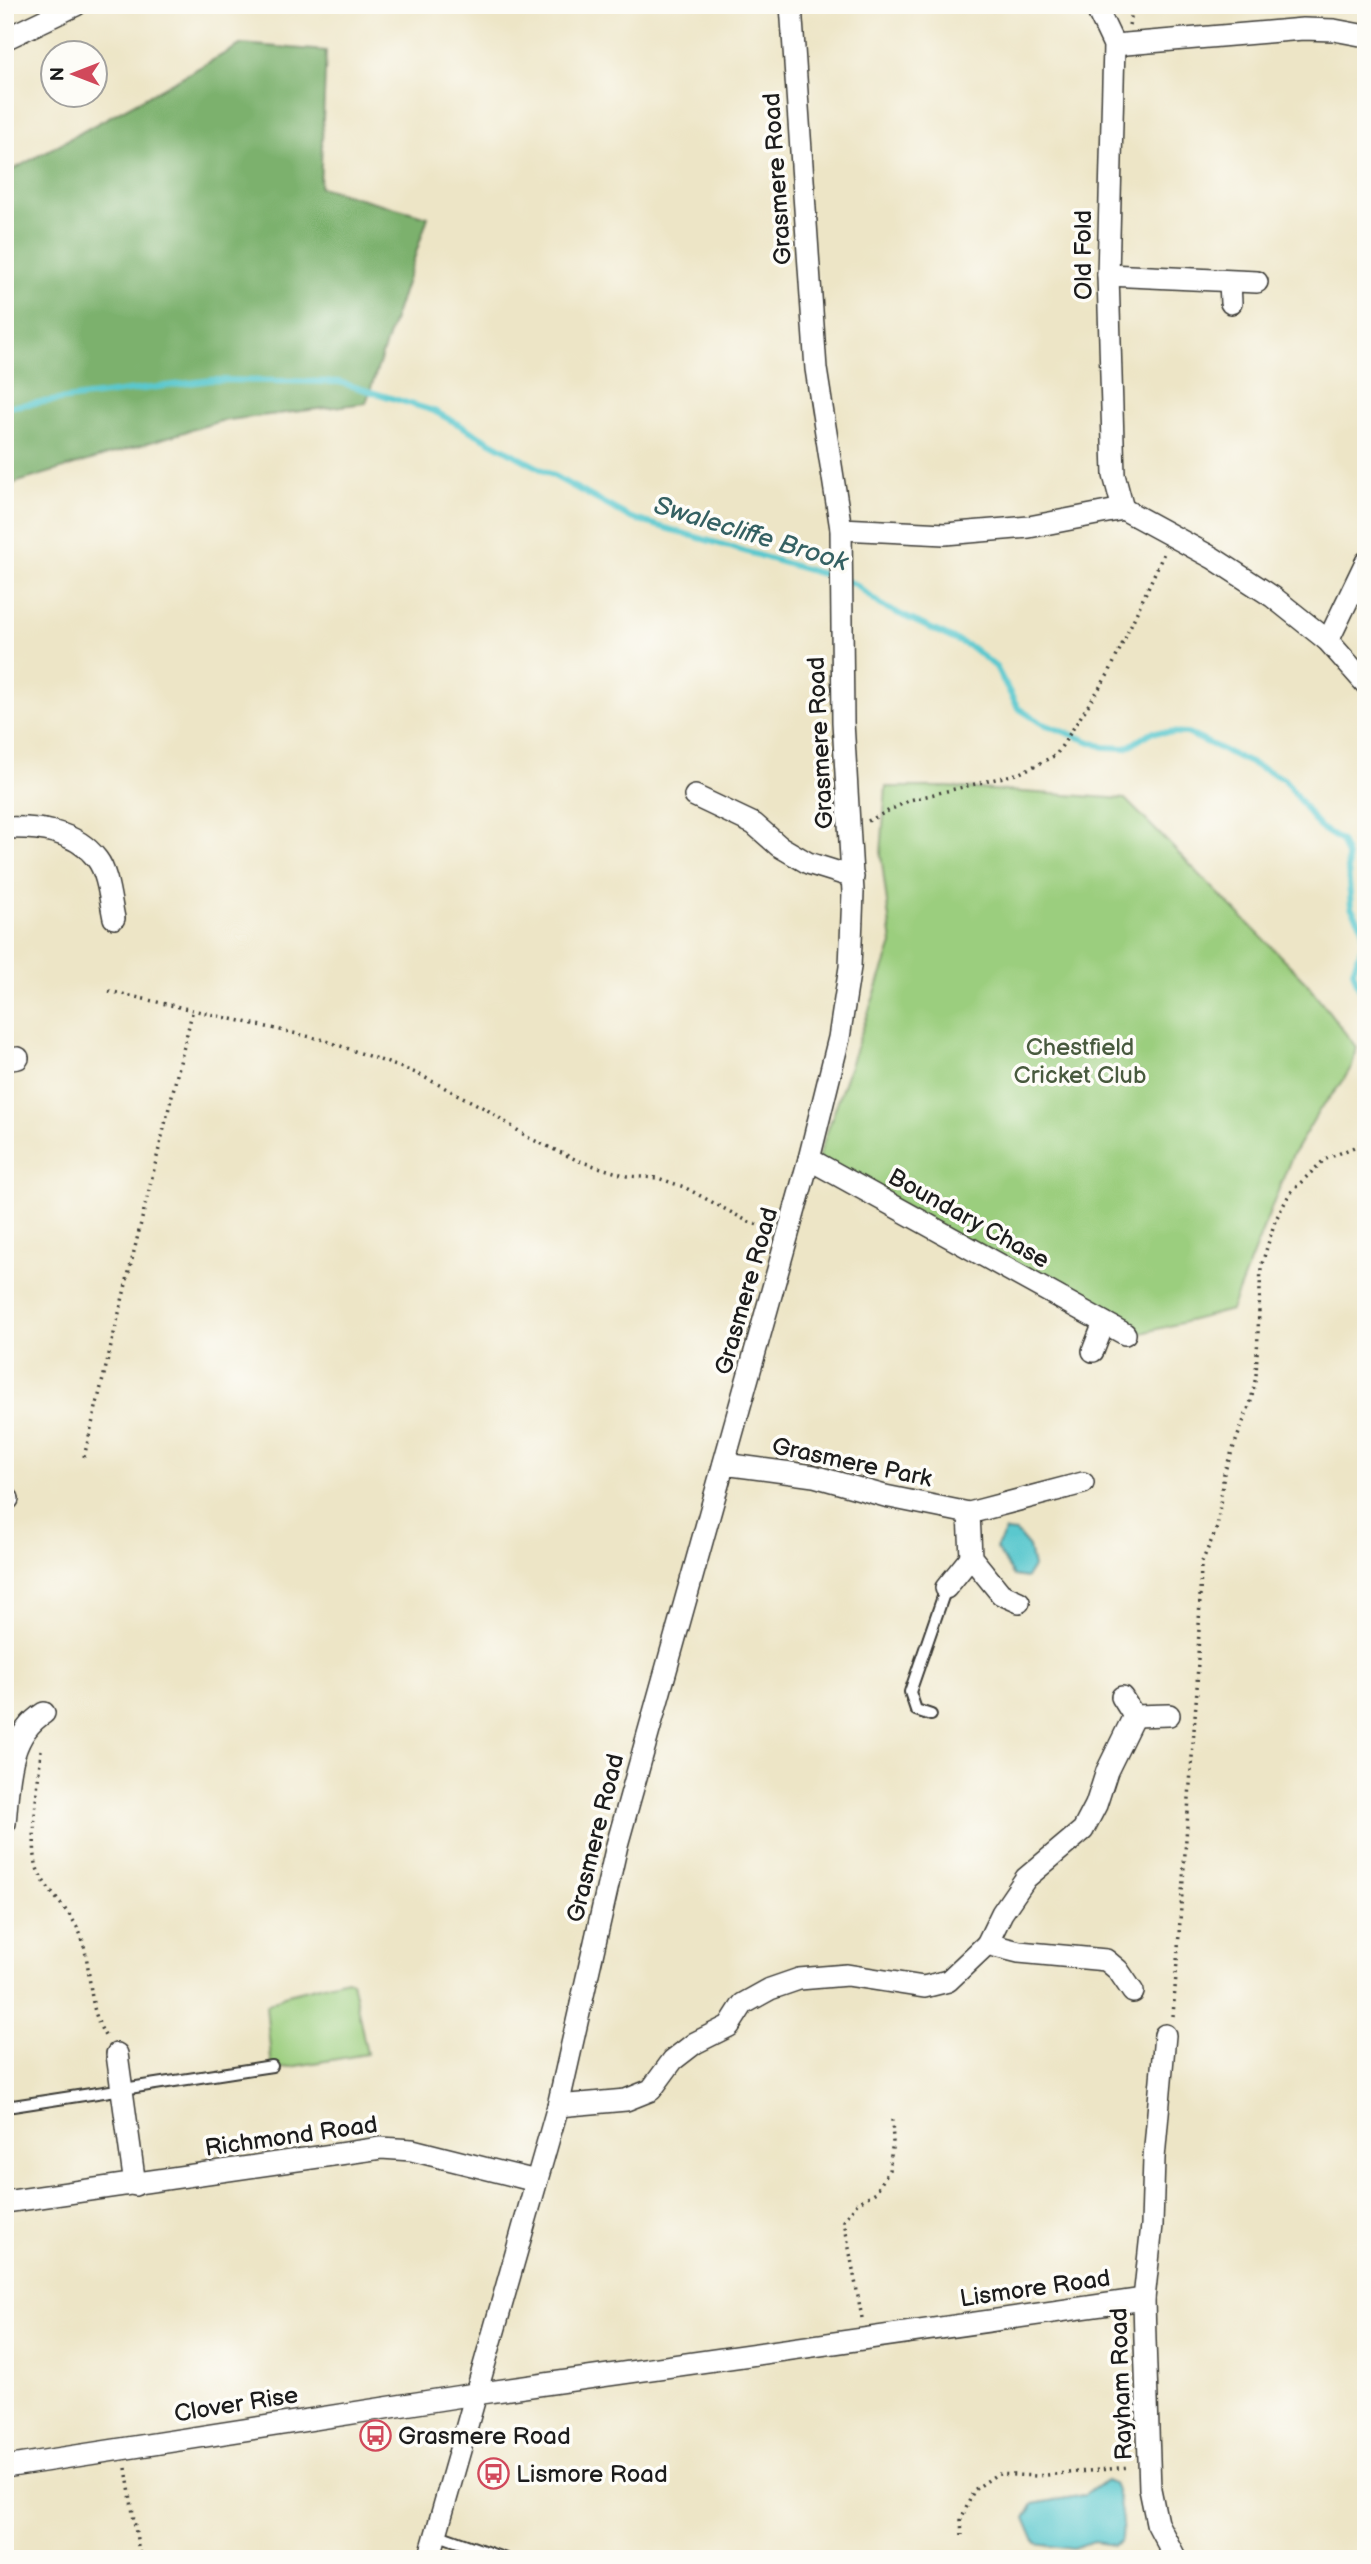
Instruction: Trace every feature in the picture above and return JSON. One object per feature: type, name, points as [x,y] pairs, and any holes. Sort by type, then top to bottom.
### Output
[{"type":"street","points":[[5,39],[76,5]]},
{"type":"street","name":"Grasmere Road","points":[[429,2559],[558,2106],[617,1845],[809,1160],[839,1038],[850,967],[853,877],[839,597],[841,529],[816,369],[791,5]]},
{"type":"street","name":"Old Fold","points":[[1096,5],[1114,45],[1108,275],[1114,475],[1123,509]]},
{"type":"street","points":[[1114,45],[1303,29],[1334,30],[1366,36]]},
{"type":"street","points":[[1108,275],[1230,292],[1257,282]]},
{"type":"street","points":[[841,529],[945,534],[1028,527],[1123,509],[1172,535],[1273,597],[1328,642],[1366,684]]},
{"type":"street","points":[[1328,642],[1366,562]]},
{"type":"street","points":[[695,796],[754,824],[779,846],[808,863],[853,877]]},
{"type":"street","points":[[5,828],[59,832],[82,846],[98,860],[114,918]]},
{"type":"street","name":"Boundary Chase","points":[[809,1160],[1125,1334]]},
{"type":"street","points":[[1093,1351],[1104,1323]]},
{"type":"street","name":"Grasmere Park","points":[[724,1464],[814,1476],[885,1496],[969,1513],[1083,1483]]},
{"type":"street","points":[[969,1513],[971,1557],[1001,1594],[1019,1602]]},
{"type":"street","points":[[946,1588],[971,1557]]},
{"type":"street","points":[[1122,1696],[1134,1716]]},
{"type":"street","points":[[5,1823],[15,1745],[34,1719],[44,1713]]},
{"type":"street","points":[[1134,1716],[1169,1715]]},
{"type":"street","points":[[558,2106],[626,2101],[651,2090],[673,2060],[695,2043],[729,2026],[743,2004],[770,1989],[799,1979],[847,1975],[924,1987],[948,1981],[988,1944],[1002,1913],[1026,1878],[1083,1830],[1096,1805],[1107,1771],[1134,1716]]},
{"type":"street","points":[[988,1944],[1019,1952],[1106,1960],[1118,1970],[1133,1992]]},
{"type":"street","name":"Rayham Road","points":[[1169,2030],[1144,2299],[1150,2489],[1157,2523],[1176,2559]]},
{"type":"street","points":[[117,2054],[135,2185]]},
{"type":"street","name":"Richmond Road","points":[[5,2202],[381,2148],[412,2150],[536,2181]]},
{"type":"street","name":"Lismore Road","points":[[475,2394],[1144,2299]]},
{"type":"street","name":"Clover Rise","points":[[5,2467],[475,2394]]},
{"type":"lane","points":[[931,1715],[916,1710],[910,1692],[946,1588]]},
{"type":"lane","points":[[5,2102],[13,2106],[272,2066]]},
{"type":"lane","points":[[436,2534],[506,2559]]},
{"type":"path","points":[[850,830],[910,800],[1020,774],[1056,755],[1109,673],[1172,535]]},
{"type":"path","points":[[109,991],[324,1040],[415,1073],[486,1109],[528,1138],[579,1161],[627,1176],[658,1178],[684,1186],[749,1223],[789,1234]]},
{"type":"path","points":[[83,1457],[193,1009]]},
{"type":"path","points":[[1169,2030],[1196,1712],[1201,1564],[1217,1528],[1224,1473],[1251,1401],[1261,1313],[1261,1267],[1275,1221],[1290,1194],[1324,1160],[1366,1142]]},
{"type":"path","points":[[41,1747],[35,1850],[38,1872],[78,1926],[84,1944],[95,2021],[117,2054]]},
{"type":"path","points":[[866,2337],[844,2221],[857,2203],[876,2192],[889,2170],[893,2141],[892,2119]]},
{"type":"path","points":[[962,2535],[961,2520],[974,2490],[997,2474],[1036,2476],[1150,2464]]},
{"type":"path","points":[[127,2473],[140,2559]]},
{"type":"green space","points":[[242,44],[326,51],[320,187],[428,217],[366,403],[221,421],[5,486],[5,174]]},
{"type":"green space","name":"Chestfield Cricket Club","points":[[886,787],[947,787],[1125,799],[1306,982],[1356,1047],[1352,1066],[1320,1109],[1292,1156],[1231,1310],[1127,1337],[818,1158],[892,944],[881,854]]},
{"type":"green space","points":[[347,1979],[352,1981],[367,2054],[272,2070],[266,2006],[284,1995]]},
{"type":"water","points":[[1006,1531],[1016,1532],[1029,1547],[1033,1567],[1026,1578],[1014,1576],[996,1548]]},
{"type":"water","points":[[1106,2480],[1113,2483],[1117,2495],[1122,2521],[1121,2542],[1114,2545],[1094,2542],[1073,2549],[1036,2544],[1025,2518],[1033,2504],[1085,2495]]},
{"type":"waterway","name":"Swalecliffe Brook","points":[[5,407],[212,380],[339,382],[434,411],[631,518],[836,578]]},
{"type":"waterway","name":"Swalecliffe Brook","points":[[846,581],[855,584],[882,606],[971,647],[996,667],[1018,708],[1041,723],[1104,747],[1126,748],[1152,732],[1187,733],[1284,779],[1319,827],[1341,841],[1347,856],[1351,907],[1363,927],[1364,941],[1353,970],[1359,988],[1366,987]]},
{"type":"place","name":"Grasmere Road","points":[[375,2436]]},
{"type":"place","name":"Lismore Road","points":[[493,2474]]}]
